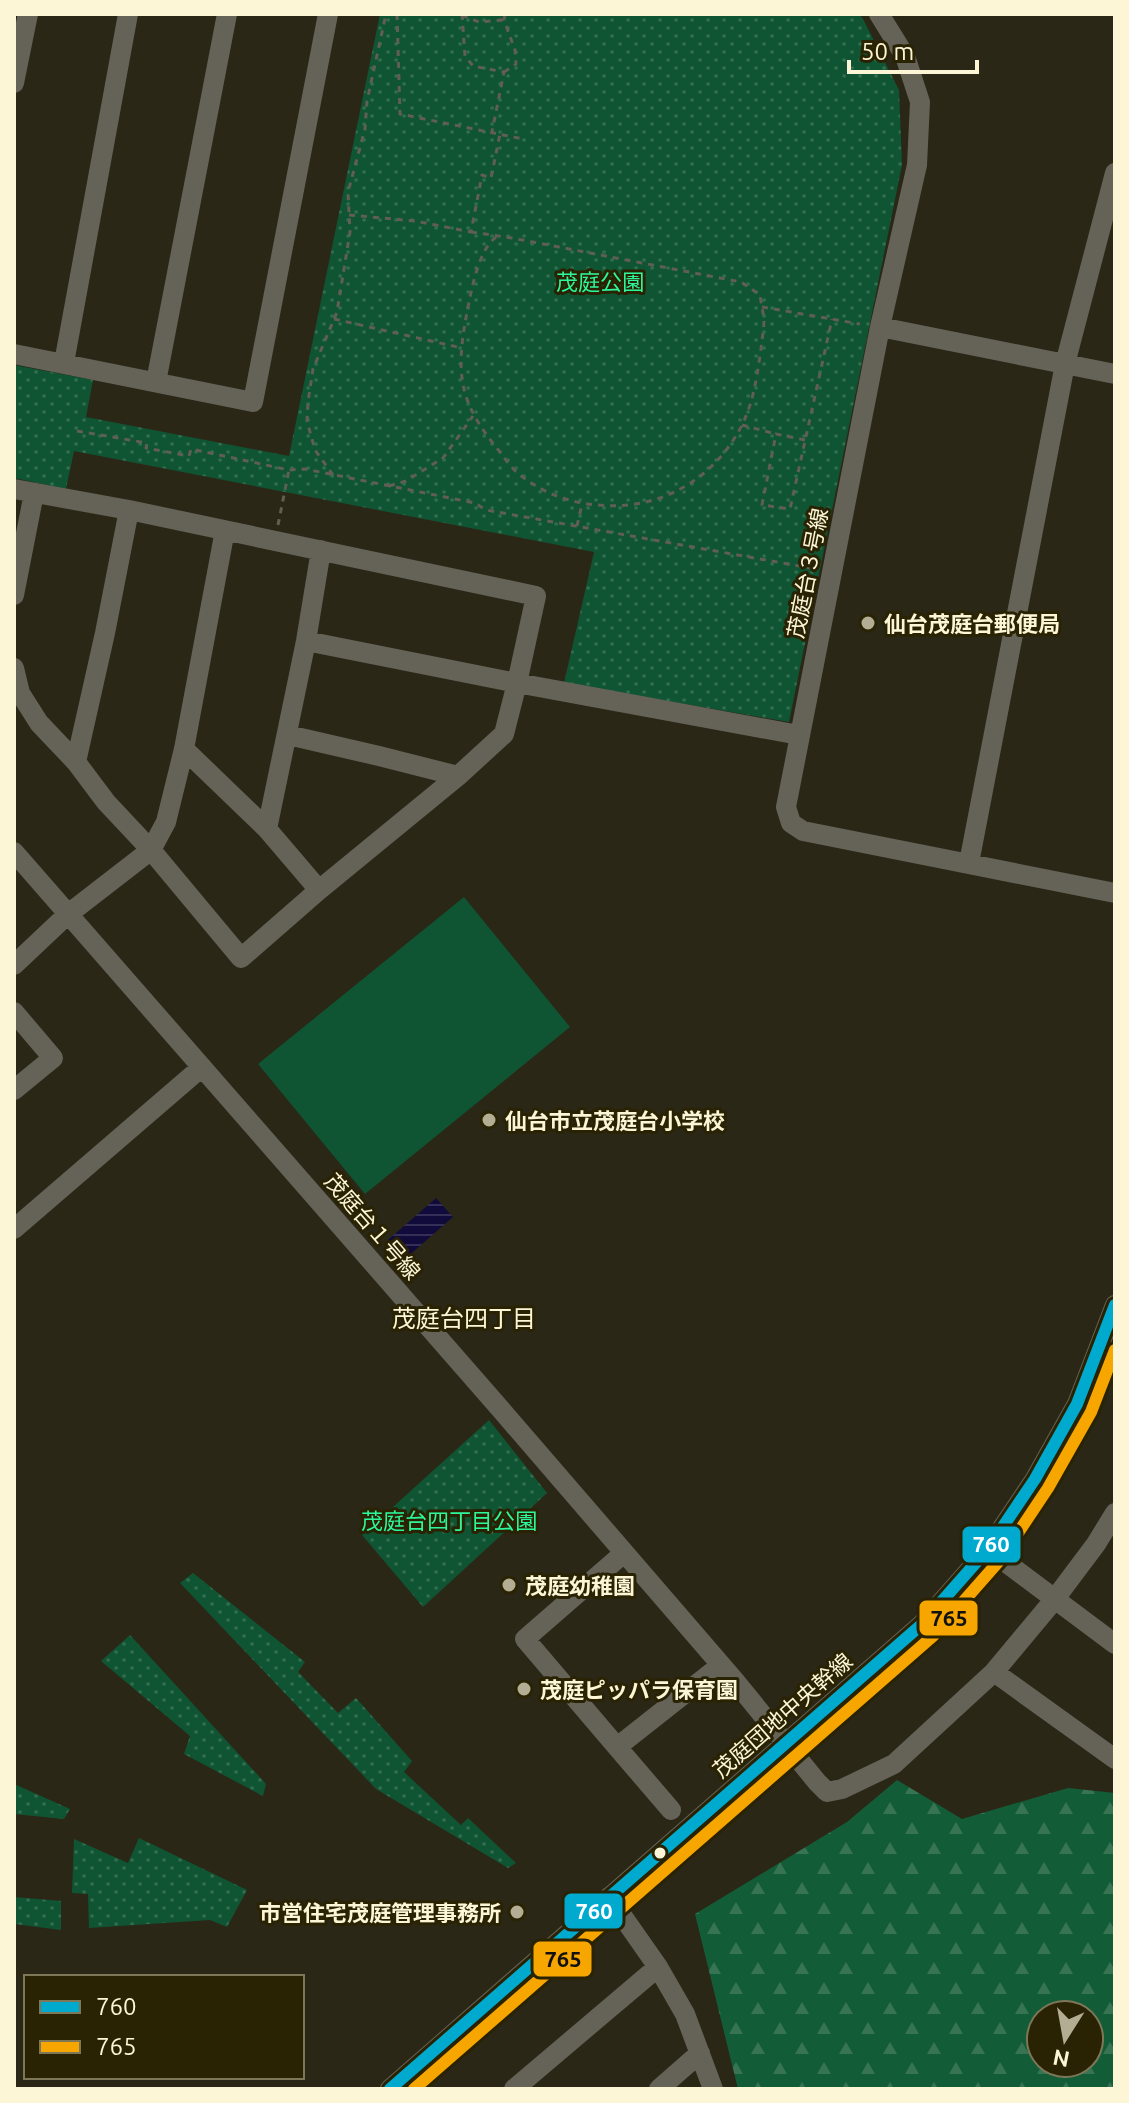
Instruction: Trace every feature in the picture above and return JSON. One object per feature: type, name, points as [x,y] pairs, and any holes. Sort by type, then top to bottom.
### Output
[{"type":"street","points":[[14,83],[28,14]]},
{"type":"street","points":[[64,363],[128,14]]},
{"type":"street","points":[[156,382],[227,14]]},
{"type":"street","points":[[14,354],[253,402],[328,14]]},
{"type":"street","name":"茂庭台３号線","points":[[879,14],[905,56],[920,102],[917,165],[880,327],[786,807],[791,823],[803,831],[1115,893]]},
{"type":"street","points":[[969,863],[1065,364],[1115,173]]},
{"type":"street","points":[[880,327],[1115,374]]},
{"type":"street","points":[[14,595],[24,491],[129,510],[536,596],[504,734],[241,958],[151,850],[106,802],[76,762],[39,723],[20,693],[14,668]]},
{"type":"street","points":[[76,762],[129,510]]},
{"type":"street","points":[[14,965],[67,915],[151,850],[166,822],[184,749],[225,530]]},
{"type":"street","points":[[267,829],[288,735],[321,550]]},
{"type":"street","points":[[306,641],[799,735]]},
{"type":"street","points":[[288,735],[458,776]]},
{"type":"street","points":[[184,749],[267,829],[319,890]]},
{"type":"street","name":"茂庭台１号線","points":[[14,852],[721,1665],[827,1792],[842,1789],[894,1764],[994,1672]]},
{"type":"street","points":[[14,1012],[53,1058],[14,1090]]},
{"type":"street","points":[[14,1229],[202,1067]]},
{"type":"street","name":"茂庭団地中央幹線","points":[[390,2089],[413,2082],[609,1897],[921,1625],[988,1549],[1035,1479],[1077,1404],[1115,1305]]},
{"type":"street","points":[[1115,1513],[1054,1600],[994,1672],[1115,1759]]},
{"type":"street","points":[[988,1549],[1115,1644]]},
{"type":"street","points":[[624,1553],[525,1639],[671,1810]]},
{"type":"street","points":[[617,1747],[721,1665]]},
{"type":"street","points":[[609,1897],[658,1967],[685,2014],[713,2089]]},
{"type":"street","points":[[514,2089],[658,1967]]},
{"type":"street","points":[[659,2089],[700,2053]]},
{"type":"path","points":[[333,475],[315,450],[307,421],[313,369],[334,319],[350,232],[348,192],[365,129],[367,101],[386,14]]},
{"type":"path","points":[[397,14],[400,114],[523,139]]},
{"type":"path","points":[[504,20],[479,22],[462,15],[465,56],[473,66],[504,72],[516,64],[505,14]]},
{"type":"path","points":[[492,133],[504,72]]},
{"type":"path","points":[[471,232],[482,175],[491,178],[500,134]]},
{"type":"path","points":[[349,215],[415,221],[498,236],[741,282],[760,295],[764,321],[756,387],[742,425],[720,457],[696,479],[662,499],[632,506],[582,504],[548,493],[518,474],[473,416],[463,391],[462,348],[471,291],[479,263],[492,239],[498,236]]},
{"type":"path","points":[[762,307],[880,327]]},
{"type":"path","points":[[334,319],[462,348]]},
{"type":"path","points":[[776,434],[762,505],[790,509],[832,319]]},
{"type":"path","points":[[388,486],[406,481],[443,458],[473,416]]},
{"type":"path","points":[[742,425],[805,440]]},
{"type":"path","points":[[77,431],[147,443],[146,448],[189,456],[191,449],[289,470],[305,469],[475,503],[486,510],[831,572]]},
{"type":"path","points":[[275,541],[289,470]]},
{"type":"path","points":[[577,526],[582,504]]},
{"type":"green space","name":"茂庭公園","points":[[380,14],[859,14],[863,19],[899,90],[902,165],[789,722],[564,683],[594,552],[74,451],[66,489],[14,478],[14,365],[93,380],[86,417],[289,456]]},
{"type":"green space","points":[[464,897],[570,1027],[365,1194],[258,1064]]},
{"type":"green space","name":"茂庭台四丁目公園","points":[[489,1420],[547,1493],[423,1607],[362,1535]]},
{"type":"green space","points":[[193,1573],[305,1662],[298,1672],[338,1713],[356,1698],[412,1761],[404,1772],[461,1825],[468,1818],[516,1863],[508,1868],[376,1789],[180,1583]]},
{"type":"green space","points":[[130,1635],[266,1784],[263,1796],[184,1754],[190,1736],[101,1661]]},
{"type":"green space","points":[[897,1780],[962,1819],[1068,1788],[1115,1793],[1115,2089],[738,2089],[695,1914],[847,1822]]},
{"type":"green space","points":[[14,1784],[70,1809],[64,1819],[14,1814]]},
{"type":"green space","points":[[139,1838],[247,1890],[227,1927],[210,1920],[89,1928],[88,1894],[72,1893],[74,1839],[128,1863]]},
{"type":"green space","points":[[14,1897],[61,1901],[61,1930],[14,1924]]},
{"type":"shaded area","points":[[436,1198],[453,1217],[405,1259],[388,1240]]},
{"type":"transit line","name":"760","points":[[390,2089],[921,1625],[988,1549],[1035,1479],[1077,1404],[1115,1305]]},
{"type":"transit line","name":"765","points":[[414,2089],[933,1636],[1000,1560],[1048,1488],[1091,1412],[1115,1350]]},
{"type":"place","name":"仙台茂庭台郵便局","points":[[868,623]]},
{"type":"place","name":"仙台市立茂庭台小学校","points":[[489,1120]]},
{"type":"place","name":"茂庭幼稚園","points":[[509,1585]]},
{"type":"place","name":"茂庭ピッパラ保育園","points":[[524,1689]]},
{"type":"place","name":"市営住宅茂庭管理事務所","points":[[517,1912]]},
{"type":"district","name":"茂庭台四丁目","points":[[464,1318]]}]
